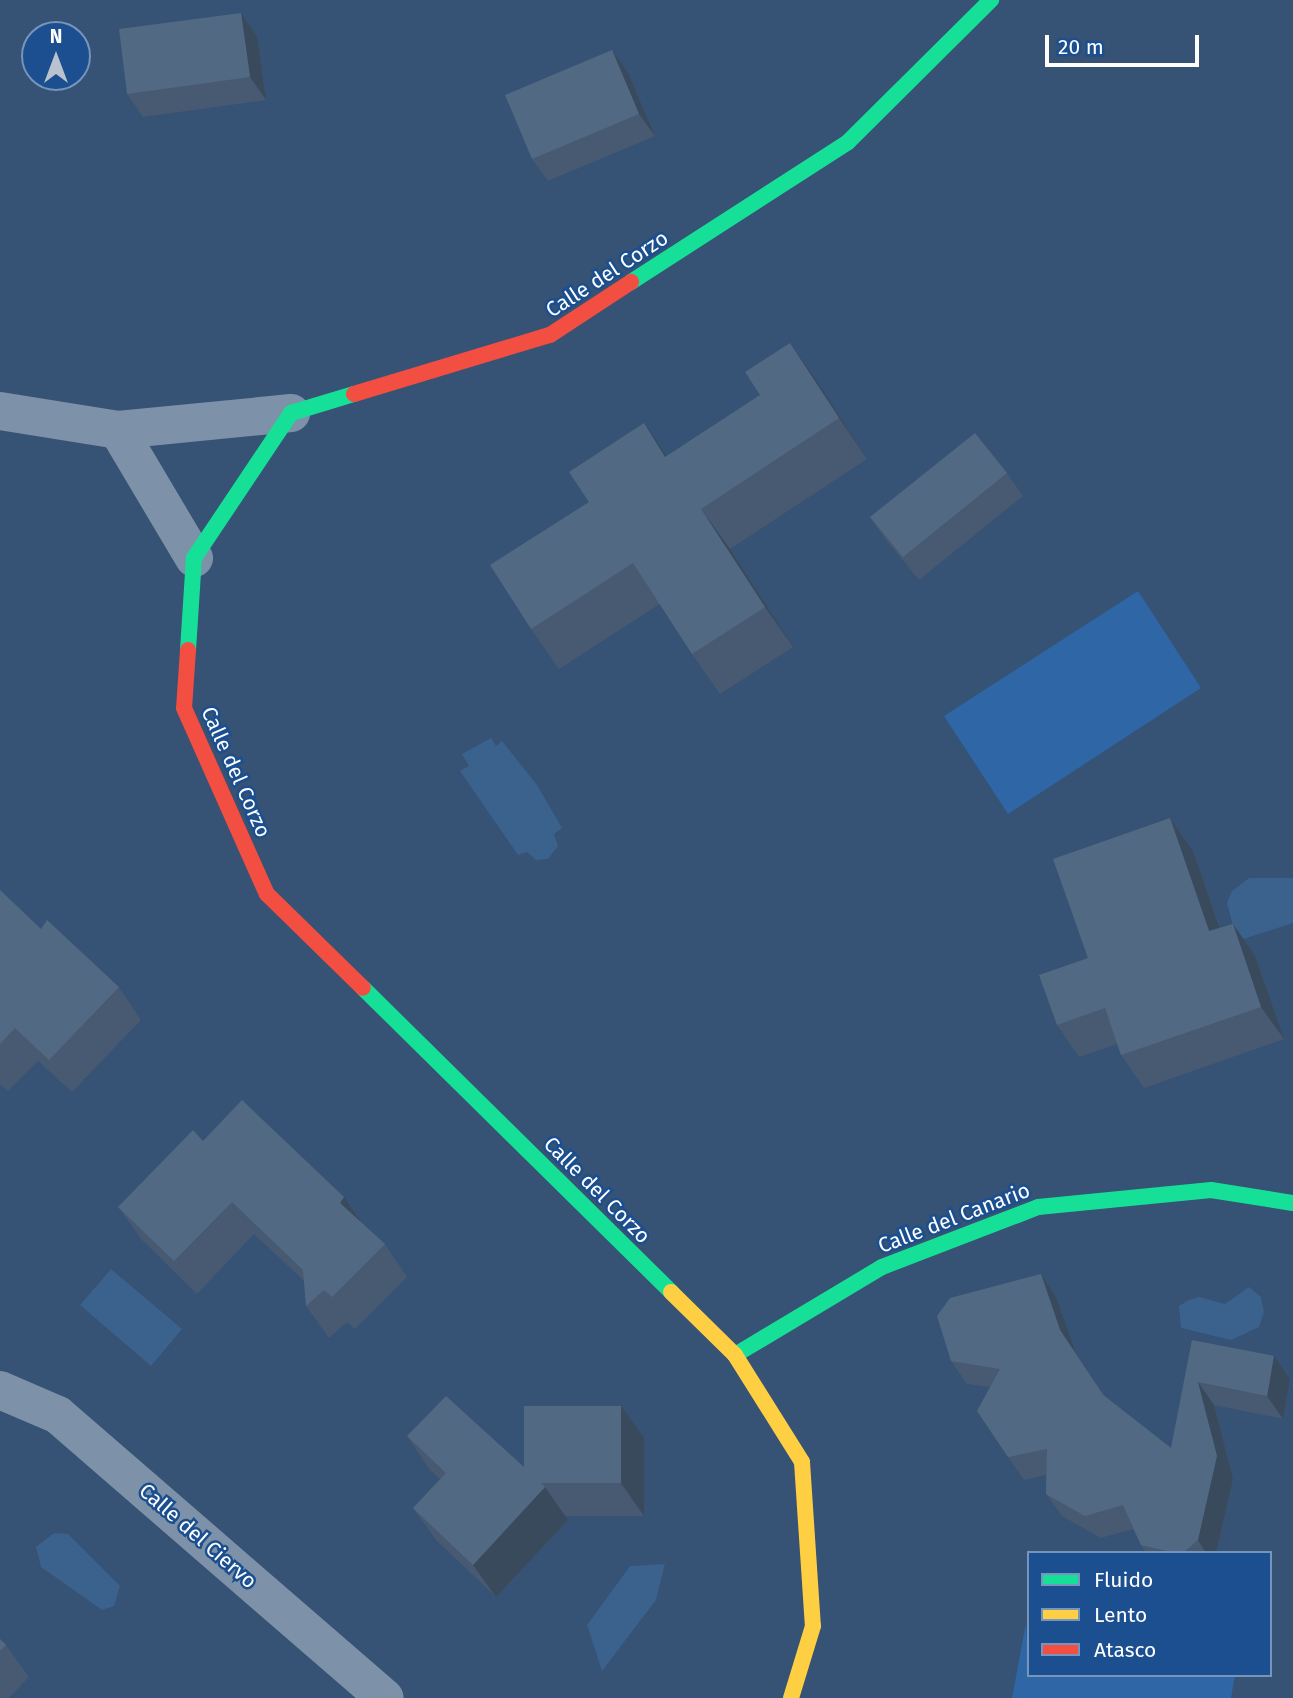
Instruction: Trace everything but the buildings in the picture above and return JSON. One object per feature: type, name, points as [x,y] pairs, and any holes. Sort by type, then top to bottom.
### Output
[{"type":"street","name":"Calle del Corzo","points":[[791,1698],[813,1626],[802,1462],[735,1355],[267,894],[184,708],[194,558],[291,413],[550,335],[848,142],[991,0]]},
{"type":"street","points":[[0,411],[118,430],[291,413]]},
{"type":"street","points":[[118,430],[194,558]]},
{"type":"street","name":"Calle del Canario","points":[[735,1355],[882,1267],[1038,1207],[1211,1190],[1293,1203]]},
{"type":"street","name":"Calle del Ciervo","points":[[0,1390],[58,1415],[385,1698]]},
{"type":"shaded area","points":[[1138,591],[1201,688],[1008,814],[944,716]]},
{"type":"shaded area","points":[[491,738],[496,746],[502,741],[537,785],[562,828],[554,834],[558,846],[548,859],[536,860],[527,852],[518,855],[460,771],[469,766],[462,754]]},
{"type":"shaded area","points":[[1249,878],[1293,878],[1293,923],[1237,941],[1227,903],[1232,891]]},
{"type":"shaded area","points":[[111,1269],[182,1329],[151,1366],[80,1305]]},
{"type":"shaded area","points":[[1249,1287],[1261,1297],[1264,1312],[1259,1327],[1231,1340],[1181,1328],[1179,1306],[1199,1297],[1225,1304]]},
{"type":"shaded area","points":[[54,1533],[68,1534],[120,1586],[114,1606],[102,1610],[41,1567],[36,1547]]},
{"type":"shaded area","points":[[665,1564],[656,1600],[602,1671],[587,1625],[630,1566]]},
{"type":"shaded area","points":[[1026,1623],[1027,1677],[1235,1677],[1231,1698],[1012,1698]]},
{"type":"traffic: fast","points":[[631,282],[848,142],[991,0]]},
{"type":"traffic: fast","points":[[188,650],[194,558],[291,413],[354,394]]},
{"type":"traffic: fast","points":[[363,988],[671,1292]]},
{"type":"traffic: fast","points":[[735,1355],[882,1267],[1038,1207],[1211,1190],[1293,1203]]},
{"type":"traffic: slow","points":[[671,1292],[735,1355],[802,1462],[813,1626],[791,1698]]},
{"type":"traffic: jam","points":[[354,394],[550,335],[631,282]]},
{"type":"traffic: jam","points":[[188,650],[184,708],[267,894],[363,988]]}]
